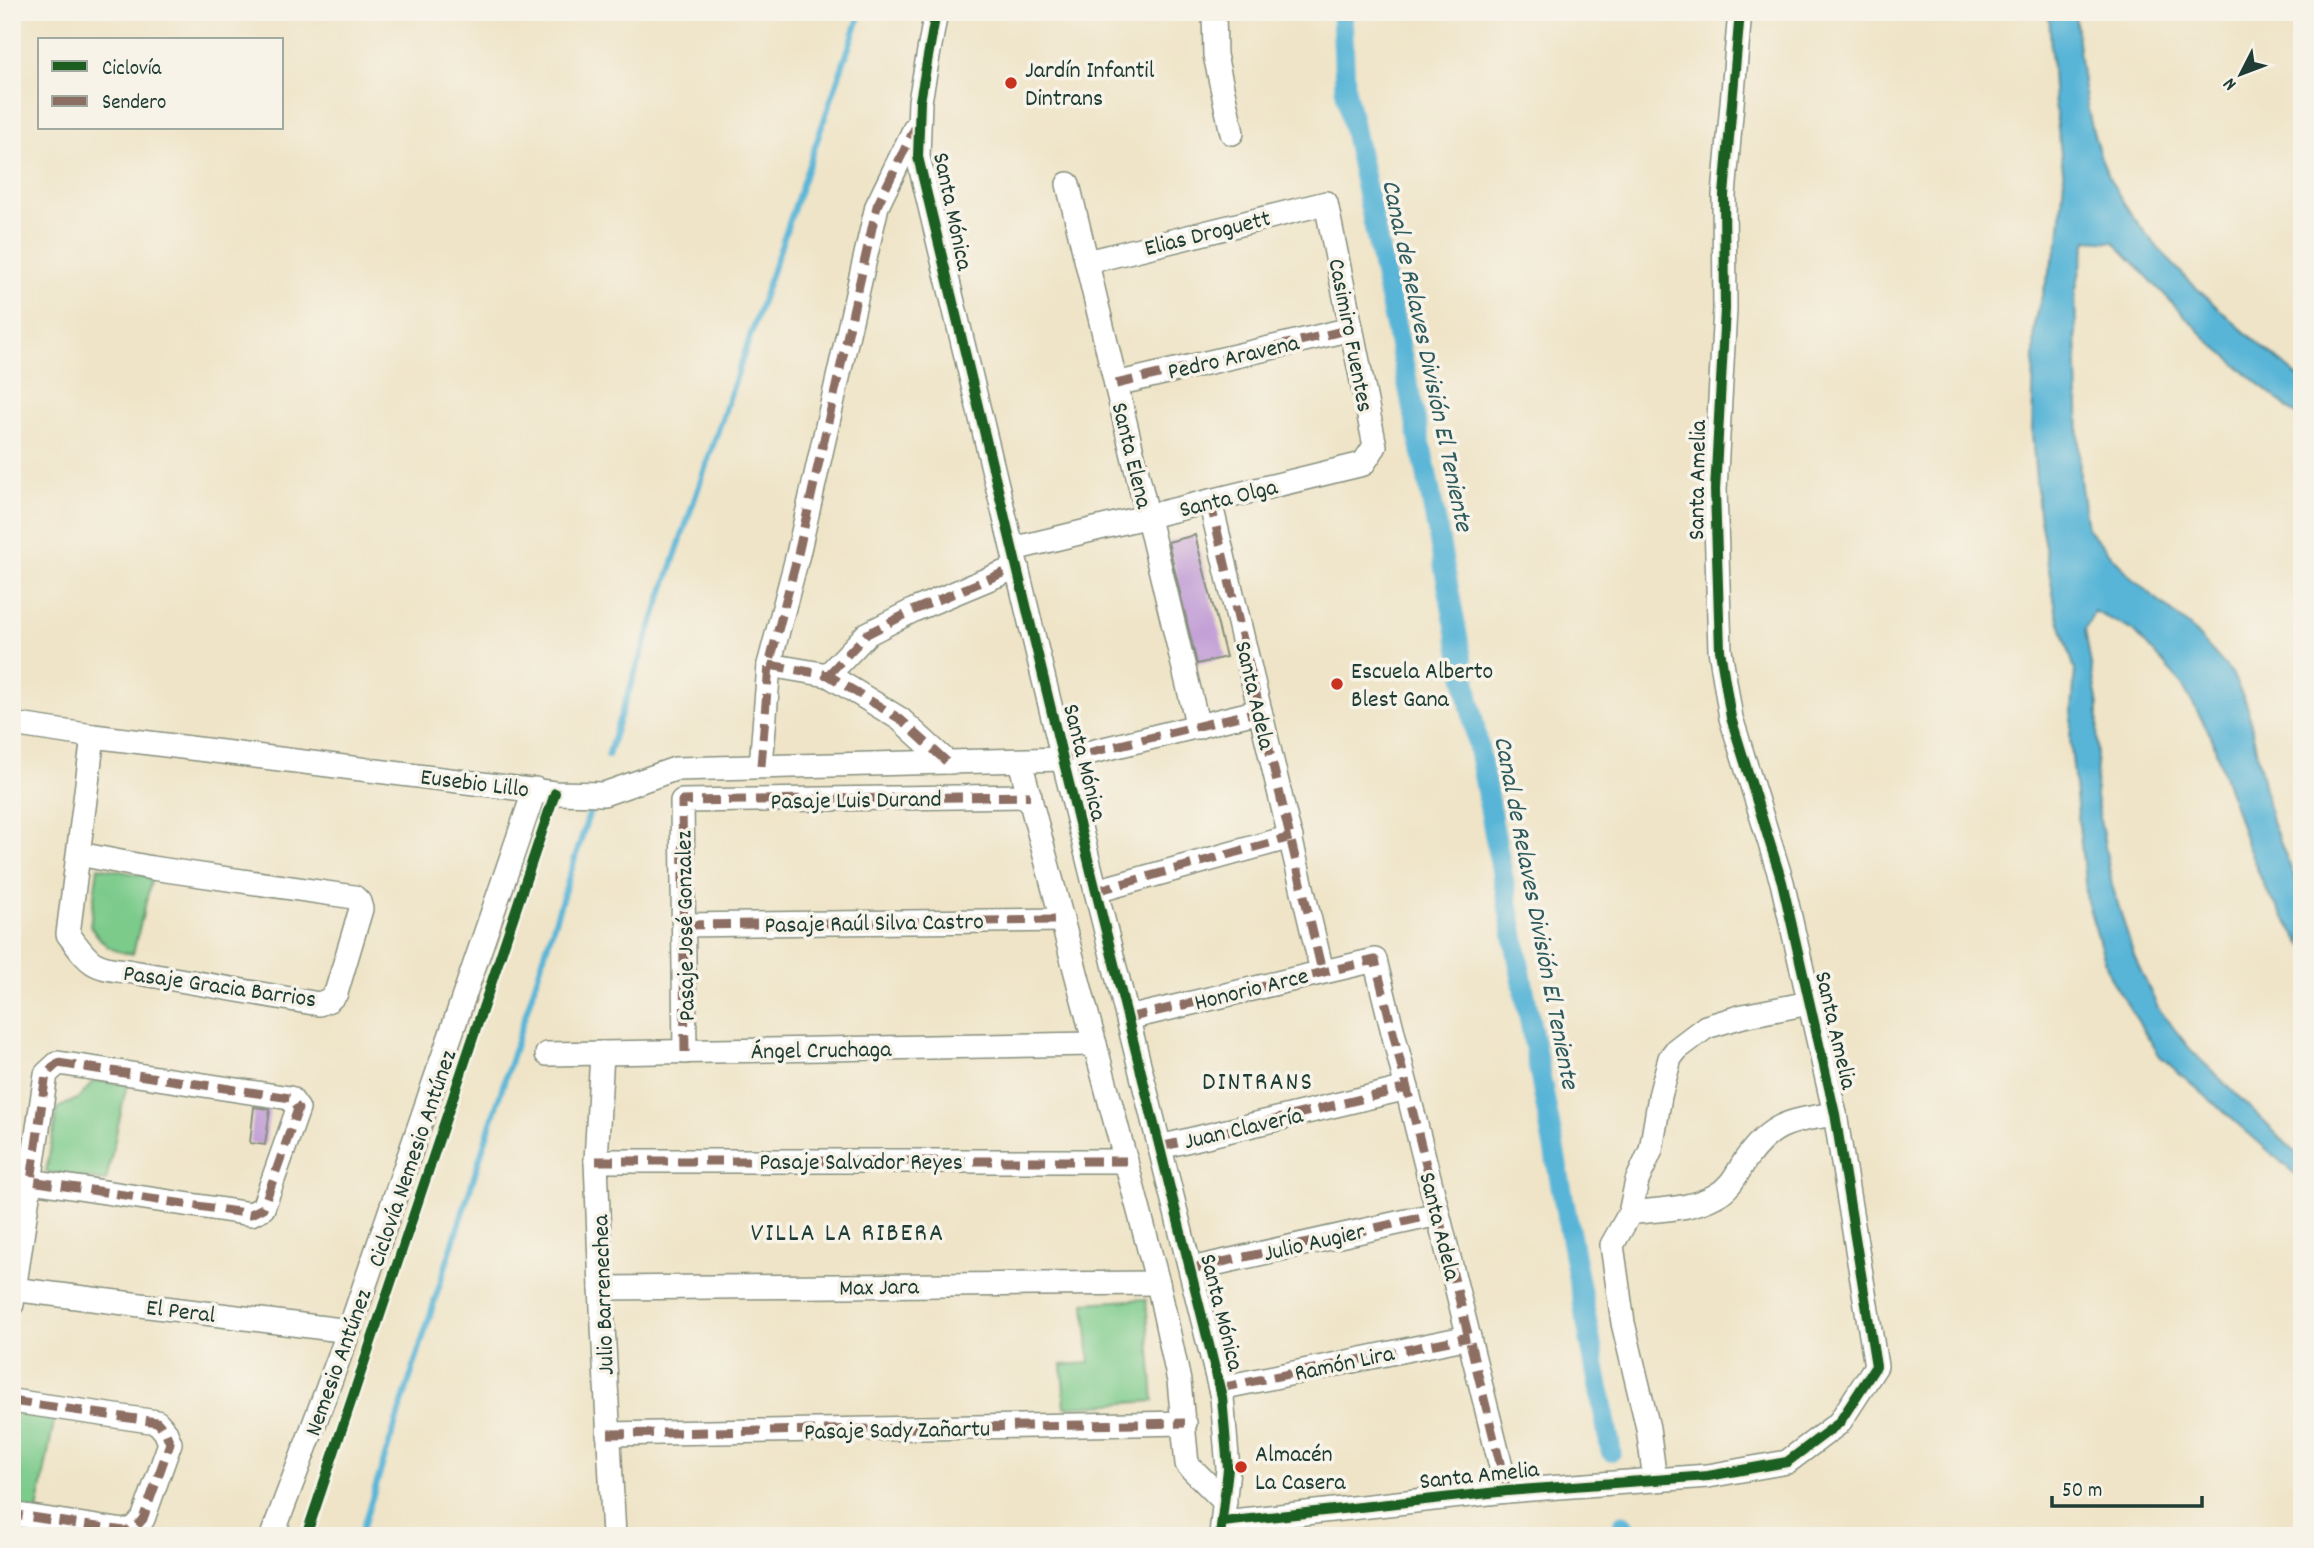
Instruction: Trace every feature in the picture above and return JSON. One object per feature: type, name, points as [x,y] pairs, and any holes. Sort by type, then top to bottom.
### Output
[{"type":"street","name":"Santa Mónica","points":[[936,12],[920,101],[918,157],[1063,759],[1220,1388],[1228,1469],[1223,1520]]},
{"type":"street","points":[[1214,12],[1215,55],[1232,133]]},
{"type":"street","name":"Santa Amelia","points":[[1223,1520],[1507,1491],[1708,1476],[1787,1462],[1839,1423],[1876,1366],[1835,1114],[1783,882],[1731,718],[1720,650],[1715,490],[1725,309],[1724,195],[1740,12]]},
{"type":"street","points":[[761,766],[769,666],[798,554],[877,206],[919,119]]},
{"type":"street","name":"Santa Elena","points":[[1068,184],[1198,727]]},
{"type":"street","name":"Elias Droguett","points":[[1087,262],[1326,202]]},
{"type":"street","name":"Casimiro Fuentes","points":[[1326,202],[1375,446],[1363,464]]},
{"type":"street","name":"Pedro Aravena","points":[[1116,384],[1350,329]]},
{"type":"street","name":"Santa Olga","points":[[828,675],[867,634],[1015,558],[1148,516],[1363,464]]},
{"type":"street","name":"Santa Adela","points":[[1210,501],[1322,971]]},
{"type":"street","points":[[769,666],[828,675],[900,719],[947,762]]},
{"type":"street","name":"Eusebio Lillo","points":[[12,724],[555,793],[604,793],[675,769],[1063,759],[1260,711]]},
{"type":"street","points":[[79,855],[93,736]]},
{"type":"street","points":[[1020,761],[1158,1283],[1179,1381],[1187,1464],[1223,1520]]},
{"type":"street","name":"Nemesio Antúnez","points":[[272,1536],[349,1331],[535,789]]},
{"type":"street","name":"Pasaje Luis Durand","points":[[682,801],[1030,796]]},
{"type":"street","name":"Pasaje José Gonzalez","points":[[682,801],[685,1052]]},
{"type":"street","points":[[1096,891],[1290,838]]},
{"type":"street","name":"Pasaje Gracia Barrios","points":[[79,855],[354,897],[361,909],[337,993],[319,1004],[103,969],[86,958],[68,934],[79,855]]},
{"type":"street","name":"Pasaje Raúl Silva Castro","points":[[685,925],[1063,920]]},
{"type":"street","name":"Santa Adela","points":[[1375,960],[1507,1491]]},
{"type":"street","name":"Honorio Arce","points":[[1128,1017],[1375,960]]},
{"type":"street","points":[[1655,1480],[1648,1428],[1623,1324],[1612,1245],[1630,1213],[1637,1181],[1651,1150],[1660,1096],[1670,1058],[1677,1049],[1706,1027],[1742,1016],[1809,1003]]},
{"type":"street","name":"Ángel Cruchaga","points":[[547,1054],[1095,1044]]},
{"type":"street","name":"Julio Barrenechea","points":[[601,1053],[596,1161],[614,1536]]},
{"type":"street","points":[[13,1294],[46,1074],[58,1063],[290,1098],[298,1109],[263,1208],[251,1214],[31,1181]]},
{"type":"street","name":"Juan Clavería","points":[[1160,1147],[1407,1088]]},
{"type":"street","points":[[1630,1213],[1687,1207],[1716,1196],[1731,1184],[1747,1157],[1767,1135],[1788,1122],[1835,1114]]},
{"type":"street","name":"Pasaje Salvador Reyes","points":[[596,1161],[1126,1161]]},
{"type":"street","name":"Julio Augier","points":[[1191,1269],[1438,1213]]},
{"type":"street","name":"Max Jara","points":[[601,1288],[1158,1283]]},
{"type":"street","name":"El Peral","points":[[13,1294],[349,1331]]},
{"type":"street","name":"Ramón Lira","points":[[1220,1388],[1469,1337]]},
{"type":"street","points":[[12,1401],[157,1422],[166,1432],[170,1443],[143,1519],[135,1528],[124,1531],[12,1514]]},
{"type":"street","name":"Pasaje Sady Zañartu","points":[[608,1434],[1185,1423]]},
{"type":"green space","points":[[98,867],[152,877],[133,954],[108,946],[90,926]]},
{"type":"green space","points":[[94,1081],[127,1084],[106,1181],[46,1172],[58,1108],[79,1098]]},
{"type":"green space","points":[[1146,1299],[1154,1401],[1065,1407],[1062,1365],[1090,1363],[1085,1303]]},
{"type":"green space","points":[[12,1413],[55,1416],[37,1512],[12,1508]]},
{"type":"water","points":[[2049,12],[2075,12],[2083,84],[2100,155],[2114,186],[2134,218],[2186,278],[2302,380],[2302,420],[2212,344],[2114,242],[2087,240],[2075,292],[2080,480],[2087,528],[2133,579],[2192,629],[2232,673],[2247,706],[2272,822],[2302,896],[2302,945],[2266,890],[2248,847],[2211,736],[2181,683],[2134,631],[2094,611],[2085,630],[2098,706],[2096,797],[2112,885],[2134,956],[2158,1008],[2191,1050],[2302,1159],[2302,1180],[2160,1056],[2110,977],[2087,901],[2070,738],[2075,670],[2056,610],[2039,513],[2032,434],[2035,319],[2059,240],[2064,178],[2053,89]]},
{"type":"building","points":[[1195,535],[1226,657],[1197,664],[1168,542]]},
{"type":"building","points":[[254,1107],[270,1109],[265,1145],[250,1143]]},
{"type":"waterway","points":[[608,756],[861,12]]},
{"type":"waterway","name":"Canal de Relaves División El Teniente","points":[[1342,12],[1345,88],[1426,470],[1611,1451]]},
{"type":"waterway","points":[[360,1536],[590,811]]},
{"type":"waterway","name":"Canal de Relaves División El Teniente","points":[[1623,1525],[1626,1536]]},
{"type":"marked path","points":[[761,766],[769,665],[798,554],[877,206],[915,128]]},
{"type":"marked path","points":[[1116,384],[1351,329]]},
{"type":"marked path","points":[[1210,501],[1322,971]]},
{"type":"marked path","points":[[828,675],[867,634],[914,610],[1017,567]]},
{"type":"marked path","points":[[769,665],[828,675],[900,719],[947,762]]},
{"type":"marked path","points":[[1063,759],[1260,711]]},
{"type":"marked path","points":[[685,1052],[682,801],[1030,796]]},
{"type":"marked path","points":[[1096,891],[1291,837]]},
{"type":"marked path","points":[[685,925],[1063,920]]},
{"type":"marked path","points":[[1128,1018],[1375,960],[1507,1491]]},
{"type":"marked path","points":[[58,1063],[290,1098],[298,1109],[263,1208],[251,1214],[31,1181],[46,1074],[58,1063]]},
{"type":"marked path","points":[[1160,1147],[1407,1088]]},
{"type":"marked path","points":[[596,1161],[1126,1161]]},
{"type":"marked path","points":[[1191,1269],[1438,1214]]},
{"type":"marked path","points":[[1220,1388],[1469,1337]]},
{"type":"marked path","points":[[12,1401],[157,1422],[170,1443],[143,1519],[135,1528],[124,1531],[12,1514]]},
{"type":"marked path","points":[[608,1434],[1185,1423]]},
{"type":"cycle path","points":[[936,12],[920,101],[918,157],[1063,759],[1222,1397],[1228,1469],[1220,1536]]},
{"type":"cycle path","points":[[1223,1522],[1507,1491],[1708,1476],[1787,1462],[1839,1423],[1876,1366],[1835,1114],[1782,882],[1731,718],[1720,650],[1715,490],[1725,309],[1724,195],[1740,12]]},
{"type":"cycle path","name":"Ciclovía Nemesio Antúnez","points":[[306,1536],[555,793]]},
{"type":"place","name":"Jardín Infantil Dintrans","points":[[1011,83]]},
{"type":"place","name":"Escuela Alberto Blest Gana","points":[[1337,684]]},
{"type":"place","name":"Almacén La Casera","points":[[1241,1467]]},
{"type":"district","name":"DINTRANS","points":[[1258,1080]]},
{"type":"district","name":"VILLA LA RIBERA","points":[[848,1231]]}]
